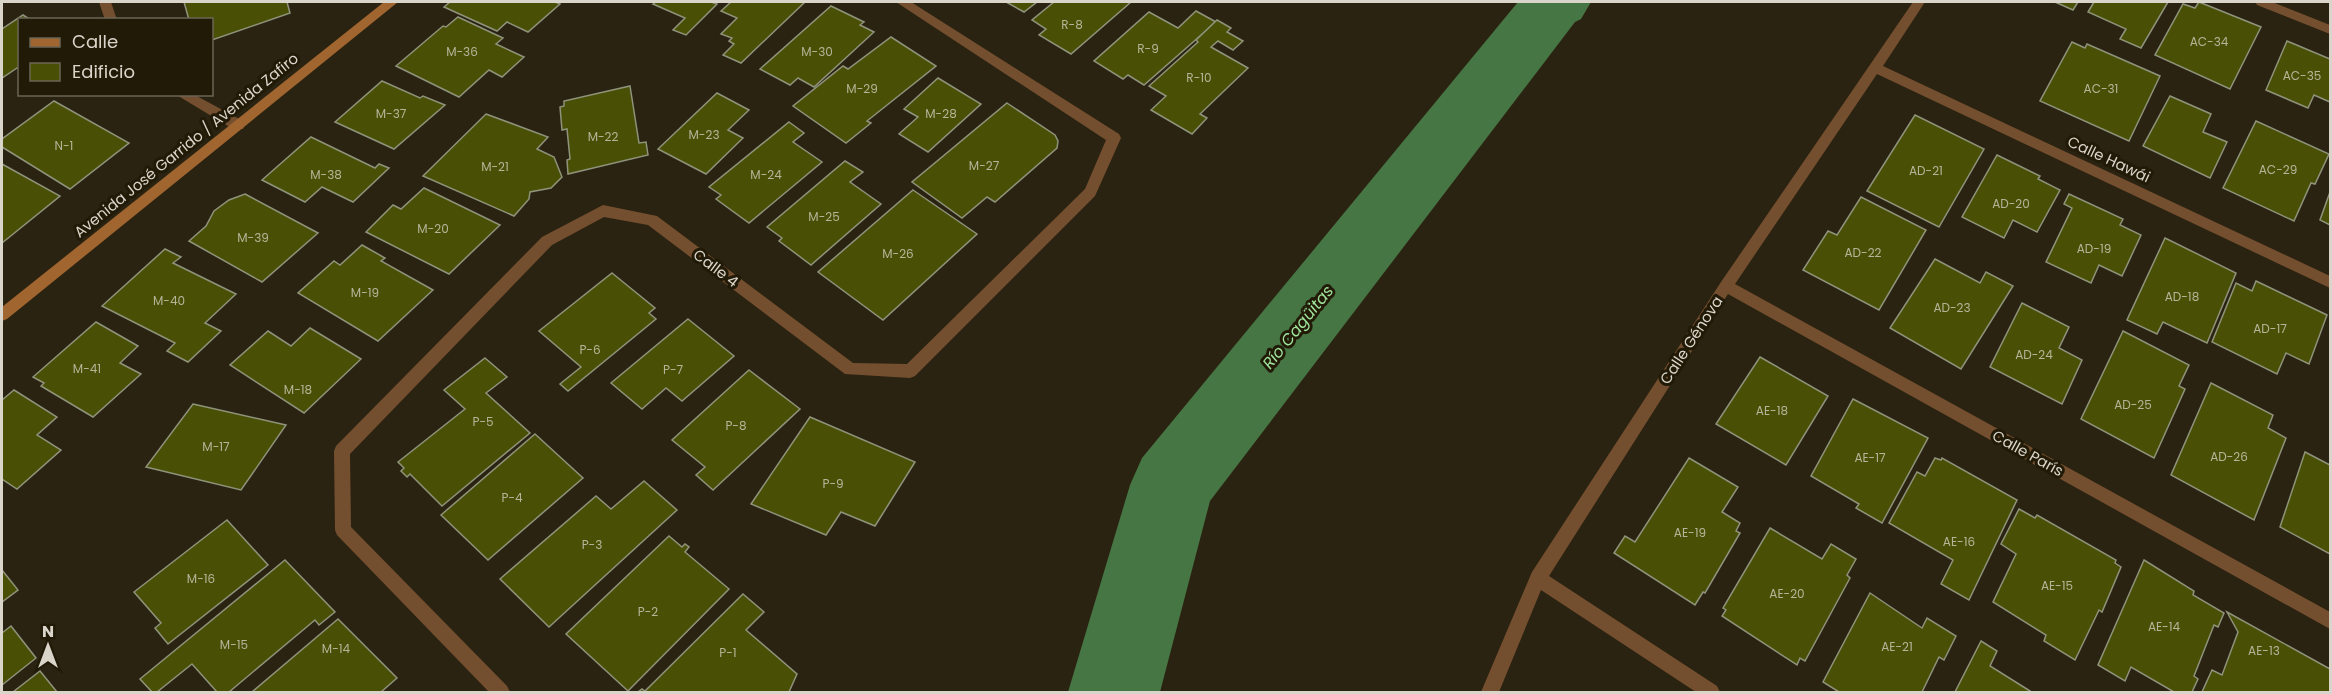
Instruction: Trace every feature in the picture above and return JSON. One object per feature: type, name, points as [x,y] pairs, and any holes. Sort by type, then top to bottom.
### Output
[{"type":"street","points":[[105,2],[110,18]]},
{"type":"street","name":"Avenida José Garrido / Avenida Zafiro","points":[[2,315],[392,2]]},
{"type":"street","name":"Calle 4","points":[[501,693],[343,530],[342,451],[547,241],[603,211],[652,220],[850,369],[910,371],[1090,192],[1114,138],[902,2]]},
{"type":"street","name":"Calle Génova","points":[[1490,693],[1538,578],[1726,286],[1919,2]]},
{"type":"street","points":[[2261,2],[2331,30]]},
{"type":"street","name":"Calle Hawái","points":[[1874,67],[2331,282]]},
{"type":"street","points":[[185,96],[238,125]]},
{"type":"street","name":"Calle París","points":[[1726,286],[2331,621]]},
{"type":"street","points":[[1538,578],[1711,693]]},
{"type":"building","points":[[184,2],[287,2],[290,13],[213,40],[213,18],[188,18]]},
{"type":"building","points":[[450,2],[555,2],[560,4],[528,32],[507,22],[497,31],[444,7]]},
{"type":"building","points":[[656,2],[711,2],[717,4],[686,35],[673,30],[685,18],[653,4]]},
{"type":"building","points":[[731,2],[805,2],[741,63],[723,55],[734,44],[729,41],[732,38],[721,34],[737,18],[721,11]]},
{"type":"building","points":[[1006,2],[1037,2],[1024,12]]},
{"type":"building","points":[[1054,2],[1131,2],[1071,54],[1039,35],[1046,29],[1032,20]]},
{"type":"building","points":[[2055,2],[2078,2],[2073,10]]},
{"type":"building","points":[[2094,2],[2168,2],[2141,48],[2120,39],[2126,29],[2088,12]]},
{"type":"building","points":[[2199,2],[2261,27],[2230,89],[2155,55],[2183,4],[2195,8]]},
{"type":"building","points":[[831,6],[864,22],[860,25],[874,32],[814,87],[798,78],[790,85],[760,69]]},
{"type":"building","points":[[1196,11],[1216,22],[1144,85],[1128,75],[1123,79],[1094,61],[1149,12],[1178,28]]},
{"type":"building","points":[[458,17],[503,38],[496,44],[524,57],[502,77],[489,70],[459,97],[396,66],[443,26],[446,27]]},
{"type":"building","points":[[18,18],[18,68],[2,78],[2,29]]},
{"type":"building","points":[[1217,20],[1231,28],[1227,32],[1243,41],[1233,50],[1218,41],[1211,47],[1248,68],[1200,114],[1207,118],[1192,134],[1151,110],[1166,96],[1149,86],[1198,42],[1196,40]]},
{"type":"building","points":[[891,37],[936,66],[867,121],[871,123],[846,143],[793,106],[843,66],[848,69]]},
{"type":"building","points":[[2287,41],[2330,59],[2330,102],[2314,95],[2308,108],[2266,90]]},
{"type":"building","points":[[2072,42],[2085,48],[2087,44],[2160,76],[2129,141],[2040,101]]},
{"type":"building","points":[[938,78],[981,104],[928,152],[899,134],[918,117],[904,109]]},
{"type":"building","points":[[382,81],[420,98],[423,96],[445,105],[394,149],[335,122]]},
{"type":"building","points":[[630,86],[639,143],[646,142],[648,155],[568,174],[567,160],[570,159],[567,129],[562,130],[560,107],[564,106],[564,101]]},
{"type":"building","points":[[717,93],[749,110],[728,130],[743,138],[706,174],[658,149]]},
{"type":"building","points":[[2170,96],[2211,114],[2203,132],[2227,142],[2210,178],[2143,146]]},
{"type":"building","points":[[54,101],[129,143],[70,189],[2,147],[2,139]]},
{"type":"building","points":[[1007,103],[1055,135],[1058,141],[1057,148],[995,202],[987,197],[962,218],[912,182]]},
{"type":"building","points":[[486,114],[548,137],[537,149],[554,157],[562,177],[551,188],[530,192],[529,199],[514,216],[423,176]]},
{"type":"building","points":[[1915,115],[1984,149],[1939,227],[1867,191]]},
{"type":"building","points":[[2256,121],[2329,154],[2315,184],[2311,183],[2294,221],[2223,188]]},
{"type":"building","points":[[789,122],[804,133],[793,142],[822,162],[749,223],[716,199],[721,195],[709,187]]},
{"type":"building","points":[[311,137],[375,168],[379,164],[389,168],[353,202],[322,187],[305,202],[262,180]]},
{"type":"building","points":[[1997,155],[2040,176],[2038,179],[2060,190],[2037,232],[2013,220],[2004,238],[1962,217]]},
{"type":"building","points":[[845,161],[863,172],[850,182],[881,204],[811,265],[779,241],[782,238],[767,227]]},
{"type":"building","points":[[2,164],[60,196],[2,243]]},
{"type":"building","points":[[424,188],[500,225],[449,274],[366,232],[393,205],[401,209]]},
{"type":"building","points":[[913,190],[977,234],[883,320],[818,272]]},
{"type":"building","points":[[2330,192],[2330,225],[2320,220]]},
{"type":"building","points":[[245,194],[318,233],[262,282],[189,241],[206,226],[214,211],[229,200]]},
{"type":"building","points":[[2069,194],[2123,219],[2120,225],[2141,235],[2122,276],[2099,265],[2091,283],[2046,262],[2072,208],[2064,204]]},
{"type":"building","points":[[1861,197],[1926,230],[1879,310],[1803,270],[1828,231],[1837,235]]},
{"type":"building","points":[[2165,238],[2236,273],[2207,343],[2163,322],[2157,334],[2127,320]]},
{"type":"building","points":[[362,245],[385,258],[381,261],[433,290],[378,341],[298,293],[334,261],[340,265]]},
{"type":"building","points":[[165,249],[181,257],[173,263],[236,294],[205,323],[221,331],[188,362],[167,351],[175,343],[102,306]]},
{"type":"building","points":[[1935,259],[1980,283],[1986,272],[2013,286],[1961,369],[1890,328]]},
{"type":"building","points":[[612,273],[655,308],[649,313],[656,319],[568,391],[560,384],[581,367],[539,331]]},
{"type":"building","points":[[2256,281],[2327,315],[2309,364],[2286,353],[2277,374],[2212,342],[2236,283],[2252,291]]},
{"type":"building","points":[[2022,303],[2069,327],[2059,348],[2082,360],[2062,404],[1990,367]]},
{"type":"building","points":[[688,319],[734,356],[682,401],[666,388],[642,409],[611,383]]},
{"type":"building","points":[[96,322],[138,346],[120,363],[141,374],[93,417],[41,386],[44,383],[33,377]]},
{"type":"building","points":[[310,328],[361,359],[304,413],[230,365],[268,331],[291,346]]},
{"type":"building","points":[[2123,331],[2189,365],[2179,386],[2185,389],[2154,458],[2081,419]]},
{"type":"building","points":[[1760,357],[1828,396],[1786,465],[1716,424]]},
{"type":"building","points":[[485,358],[507,377],[486,393],[530,433],[442,506],[410,474],[407,477],[401,471],[404,468],[398,462],[465,409],[444,390]]},
{"type":"building","points":[[749,370],[800,409],[713,490],[696,475],[705,467],[672,440]]},
{"type":"building","points":[[2211,383],[2273,415],[2268,428],[2286,438],[2254,520],[2171,475]]},
{"type":"building","points":[[14,390],[57,417],[37,435],[61,450],[17,489],[2,479],[2,400]]},
{"type":"building","points":[[1853,399],[1928,438],[1882,523],[1856,508],[1859,504],[1811,476]]},
{"type":"building","points":[[193,404],[286,425],[241,490],[146,467]]},
{"type":"building","points":[[810,417],[915,462],[875,526],[841,512],[826,535],[751,504]]},
{"type":"building","points":[[535,434],[583,478],[488,560],[441,515]]},
{"type":"building","points":[[2305,452],[2330,465],[2330,554],[2280,527]]},
{"type":"building","points":[[1689,458],[1738,487],[1722,512],[1740,523],[1736,531],[1740,533],[1705,593],[1703,592],[1695,605],[1614,553],[1625,536],[1635,542]]},
{"type":"building","points":[[1935,458],[1941,460],[1942,458],[2017,500],[1969,600],[1941,584],[1953,560],[1889,523],[1917,472],[1925,476]]},
{"type":"building","points":[[644,481],[677,510],[549,627],[500,579],[596,496],[611,509]]},
{"type":"building","points":[[2019,509],[2035,518],[2037,515],[2116,560],[2115,563],[2121,567],[2102,612],[2099,610],[2075,660],[2044,641],[2046,635],[1993,602],[2016,554],[2001,544]]},
{"type":"building","points":[[227,520],[268,565],[168,644],[155,628],[161,623],[134,592]]},
{"type":"building","points":[[1770,528],[1822,559],[1831,544],[1856,559],[1847,575],[1850,578],[1805,661],[1800,658],[1797,665],[1722,616],[1726,610],[1723,608]]},
{"type":"building","points":[[669,536],[682,547],[685,544],[689,547],[685,552],[729,589],[628,691],[566,634]]},
{"type":"building","points":[[285,560],[335,612],[319,625],[315,620],[229,692],[217,692],[192,664],[157,692],[152,692],[140,679]]},
{"type":"building","points":[[2144,560],[2194,591],[2193,595],[2224,613],[2218,627],[2214,625],[2194,676],[2198,679],[2192,692],[2174,692],[2131,667],[2125,681],[2098,665]]},
{"type":"building","points":[[2,570],[18,590],[2,602]]},
{"type":"building","points":[[1870,593],[1922,628],[1927,618],[1956,636],[1944,660],[1939,657],[1922,692],[1839,692],[1823,682]]},
{"type":"building","points":[[743,594],[764,612],[746,630],[797,674],[789,692],[638,692],[642,689],[645,691]]},
{"type":"building","points":[[2227,612],[2330,669],[2330,692],[2202,692],[2212,670],[2222,675],[2238,632]]},
{"type":"building","points":[[338,619],[397,678],[381,692],[252,692]]},
{"type":"building","points":[[11,626],[36,658],[2,685],[2,633]]},
{"type":"building","points":[[1981,641],[1997,651],[1990,666],[2029,692],[1955,692]]},
{"type":"building","points":[[40,671],[57,692],[13,692]]},
{"type":"waterway","name":"Río Cagüitas","points":[[1114,692],[1172,485],[1552,5],[1558,2]]}]
